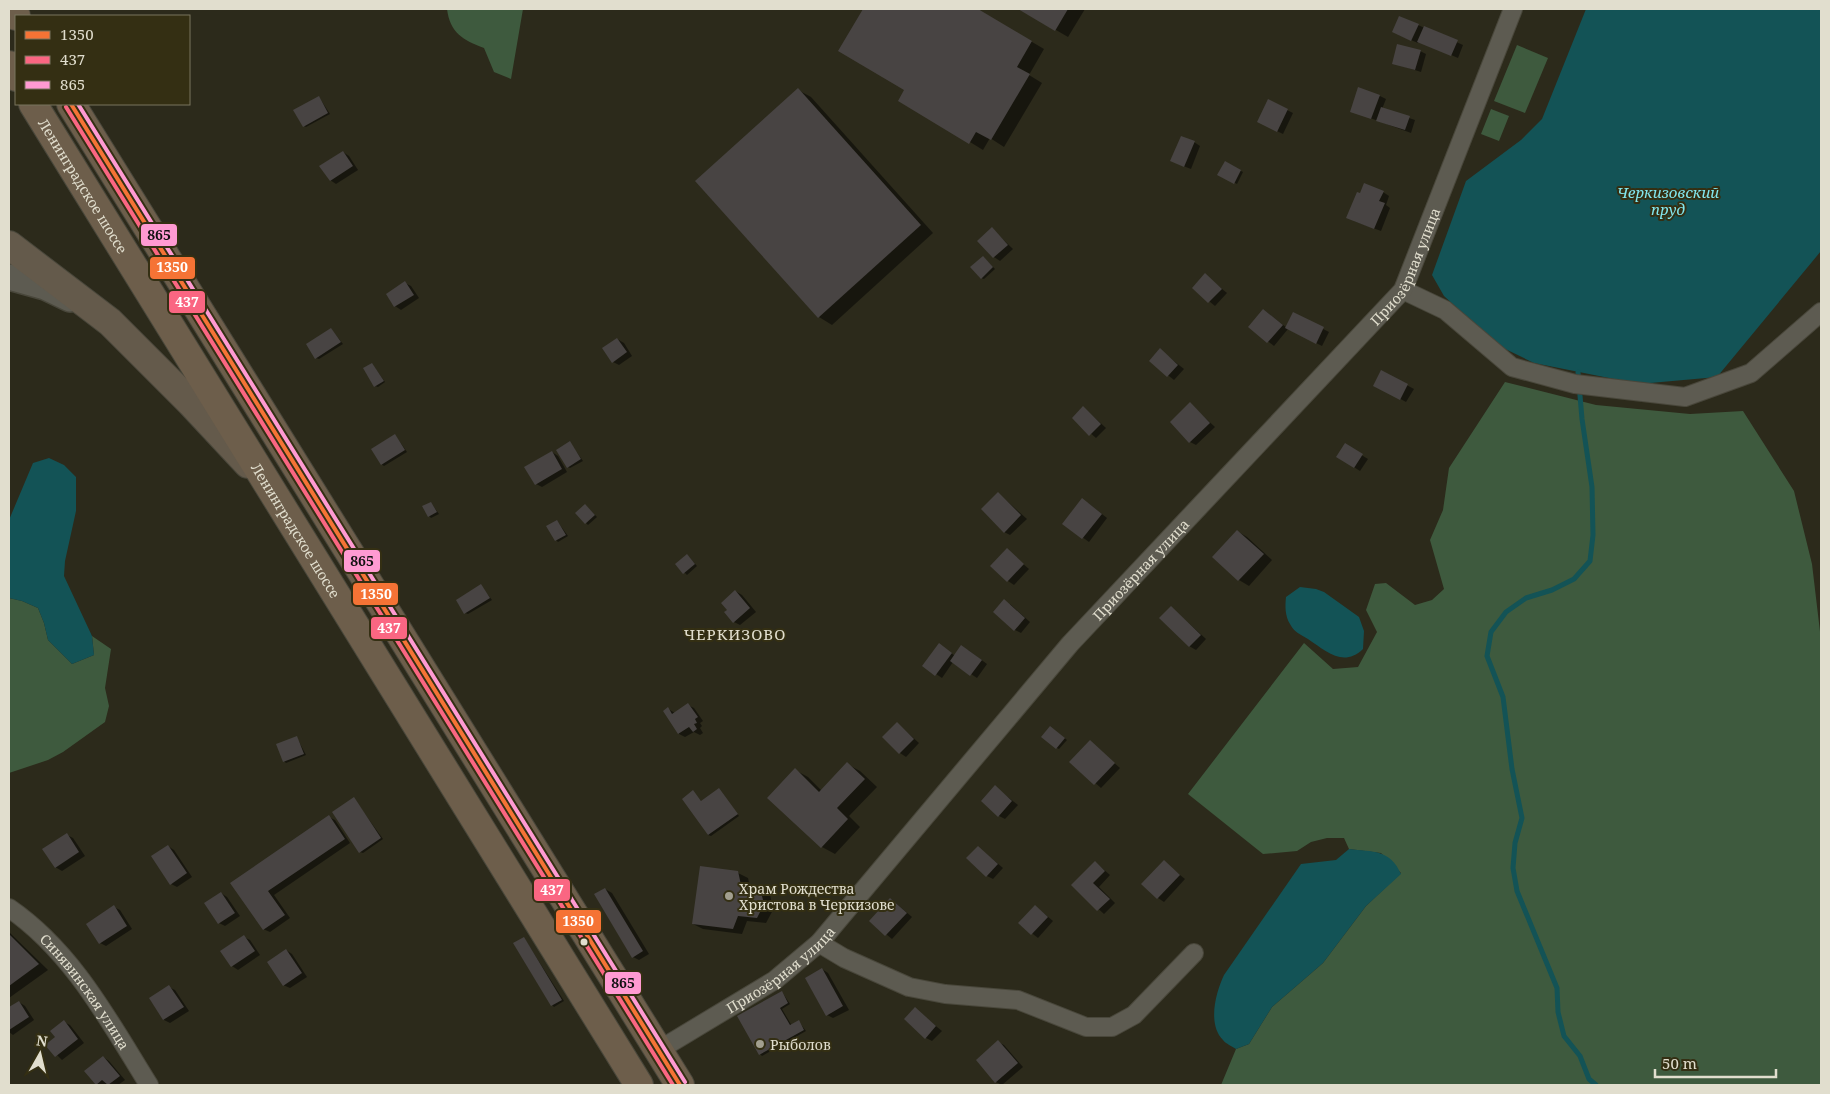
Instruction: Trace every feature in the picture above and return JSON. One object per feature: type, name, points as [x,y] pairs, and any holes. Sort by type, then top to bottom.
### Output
[{"type":"highway","name":"Ленинградское шоссе","points":[[34,105],[278,496],[640,1085]]},
{"type":"highway","points":[[72,105],[680,1085]]},
{"type":"main road","points":[[9,245],[110,322],[191,403],[278,496]]},
{"type":"street","name":"Приозёрная улица","points":[[660,1050],[775,980],[819,943],[1070,644],[1403,290],[1513,9]]},
{"type":"street","points":[[9,277],[45,287],[110,322]]},
{"type":"street","points":[[1403,290],[1445,310],[1512,367],[1575,384],[1685,397],[1751,373],[1821,312]]},
{"type":"street","name":"Синявинская улица","points":[[9,908],[53,946],[82,978],[149,1085]]},
{"type":"street","points":[[819,943],[844,958],[909,987],[945,994],[1018,1000],[1086,1027],[1112,1027],[1134,1015],[1194,953]]},
{"type":"green space","points":[[447,9],[523,9],[511,79],[494,72],[484,48],[470,42],[454,30]]},
{"type":"green space","points":[[1517,45],[1548,58],[1525,113],[1494,101]]},
{"type":"green space","points":[[1491,109],[1509,116],[1499,141],[1481,134]]},
{"type":"green space","points":[[1505,382],[1596,405],[1690,414],[1743,411],[1794,491],[1812,564],[1821,640],[1821,1085],[1221,1085],[1236,1049],[1249,1044],[1272,1007],[1323,963],[1366,906],[1401,873],[1381,853],[1349,849],[1344,838],[1327,838],[1311,842],[1297,851],[1263,854],[1188,794],[1304,643],[1333,669],[1358,667],[1377,632],[1366,610],[1375,584],[1386,583],[1415,605],[1432,600],[1444,589],[1430,540],[1443,510],[1449,468]]},
{"type":"green space","points":[[9,598],[38,608],[48,640],[72,664],[94,655],[92,636],[111,649],[105,688],[109,706],[105,722],[63,752],[48,760],[9,773]]},
{"type":"water","name":"Черкизовский пруд","points":[[1586,9],[1821,9],[1821,251],[1717,377],[1639,384],[1534,363],[1497,345],[1444,296],[1432,275],[1466,181],[1521,140],[1542,119]]},
{"type":"water","points":[[49,458],[64,465],[76,477],[76,511],[65,561],[64,576],[92,636],[94,655],[72,664],[48,640],[38,608],[9,598],[9,520],[33,463]]},
{"type":"water","points":[[1300,587],[1324,592],[1359,617],[1364,631],[1363,649],[1356,655],[1348,657],[1335,656],[1298,633],[1288,621],[1286,597]]},
{"type":"water","points":[[1349,849],[1380,853],[1392,860],[1401,874],[1366,906],[1323,963],[1272,1007],[1249,1044],[1236,1049],[1227,1044],[1218,1033],[1214,1017],[1218,990],[1224,975],[1301,864],[1336,860]]},
{"type":"building","points":[[863,9],[978,9],[1032,41],[1017,67],[1030,74],[991,140],[976,132],[969,144],[898,101],[904,90],[838,51]]},
{"type":"building","points":[[1018,9],[1068,9],[1055,31]]},
{"type":"building","points":[[1399,16],[1419,24],[1411,41],[1392,32]]},
{"type":"building","points":[[1424,26],[1458,40],[1451,56],[1417,42]]},
{"type":"building","points":[[1397,44],[1421,50],[1415,70],[1392,64]]},
{"type":"building","points":[[1358,87],[1380,95],[1371,119],[1350,112]]},
{"type":"building","points":[[798,88],[921,225],[818,318],[695,181]]},
{"type":"building","points":[[319,96],[328,113],[303,127],[293,110]]},
{"type":"building","points":[[1268,99],[1288,109],[1277,132],[1257,122]]},
{"type":"building","points":[[1381,107],[1410,116],[1405,130],[1376,121]]},
{"type":"building","points":[[1181,136],[1195,141],[1184,167],[1170,161]]},
{"type":"building","points":[[343,151],[353,166],[330,181],[319,166]]},
{"type":"building","points":[[1225,161],[1241,170],[1234,184],[1217,175]]},
{"type":"building","points":[[1364,183],[1384,191],[1379,201],[1385,203],[1374,229],[1346,218],[1357,192],[1360,193]]},
{"type":"building","points":[[992,227],[1008,245],[993,258],[977,241]]},
{"type":"building","points":[[983,256],[993,267],[981,279],[970,267]]},
{"type":"building","points":[[1205,273],[1222,289],[1208,303],[1192,288]]},
{"type":"building","points":[[405,281],[414,295],[394,307],[386,294]]},
{"type":"building","points":[[1263,309],[1283,325],[1267,343],[1248,327]]},
{"type":"building","points":[[1293,312],[1324,327],[1316,344],[1285,328]]},
{"type":"building","points":[[331,328],[341,342],[315,359],[306,344]]},
{"type":"building","points":[[617,338],[627,352],[612,363],[602,348]]},
{"type":"building","points":[[1160,348],[1178,365],[1167,377],[1149,361]]},
{"type":"building","points":[[372,363],[384,381],[374,387],[363,368]]},
{"type":"building","points":[[1381,370],[1408,384],[1400,400],[1373,386]]},
{"type":"building","points":[[1190,402],[1210,423],[1189,443],[1170,422]]},
{"type":"building","points":[[1083,406],[1101,424],[1089,436],[1072,418]]},
{"type":"building","points":[[395,434],[405,450],[381,465],[371,449]]},
{"type":"building","points":[[570,441],[581,459],[567,468],[556,450]]},
{"type":"building","points":[[1345,443],[1363,454],[1354,468],[1336,457]]},
{"type":"building","points":[[552,451],[562,469],[535,485],[524,467]]},
{"type":"building","points":[[998,492],[1021,515],[1004,533],[981,509]]},
{"type":"building","points":[[1082,498],[1102,514],[1082,539],[1062,524]]},
{"type":"building","points":[[431,502],[437,512],[428,517],[422,506]]},
{"type":"building","points":[[585,504],[595,515],[585,524],[575,513]]},
{"type":"building","points":[[557,520],[566,535],[555,541],[546,526]]},
{"type":"building","points":[[1237,530],[1264,554],[1238,581],[1212,557]]},
{"type":"building","points":[[1007,548],[1024,564],[1007,582],[990,566]]},
{"type":"building","points":[[687,554],[695,564],[683,574],[675,564]]},
{"type":"building","points":[[481,584],[490,598],[464,614],[456,600]]},
{"type":"building","points":[[735,590],[750,608],[733,623],[724,612],[727,610],[721,603]]},
{"type":"building","points":[[1004,599],[1025,618],[1014,631],[993,612]]},
{"type":"building","points":[[1171,606],[1201,635],[1189,647],[1159,618]]},
{"type":"building","points":[[939,643],[952,653],[935,676],[922,666]]},
{"type":"building","points":[[961,645],[982,660],[970,676],[950,661]]},
{"type":"building","points":[[688,703],[698,717],[695,719],[697,723],[694,724],[697,729],[693,732],[689,727],[678,734],[663,711],[668,707],[672,714]]},
{"type":"building","points":[[897,722],[914,739],[899,754],[882,737]]},
{"type":"building","points":[[1050,726],[1065,738],[1056,749],[1041,737]]},
{"type":"building","points":[[297,736],[304,754],[283,762],[276,744]]},
{"type":"building","points":[[1090,740],[1115,763],[1094,785],[1069,762]]},
{"type":"building","points":[[847,762],[865,779],[837,808],[848,819],[821,848],[767,798],[795,768],[819,792]]},
{"type":"building","points":[[995,785],[1012,801],[998,817],[981,801]]},
{"type":"building","points":[[719,788],[738,814],[708,835],[682,799],[693,790],[701,801]]},
{"type":"building","points":[[354,797],[381,838],[359,853],[332,812]]},
{"type":"building","points":[[329,815],[345,839],[268,891],[285,915],[263,930],[230,883]]},
{"type":"building","points":[[67,833],[79,852],[55,868],[42,849]]},
{"type":"building","points":[[168,845],[187,873],[170,885],[151,856]]},
{"type":"building","points":[[978,846],[998,864],[986,877],[966,858]]},
{"type":"building","points":[[1164,860],[1180,875],[1157,899],[1141,884]]},
{"type":"building","points":[[1095,861],[1105,871],[1093,883],[1110,899],[1097,911],[1071,885]]},
{"type":"building","name":"Храм Рождества Христова в Черкизове","points":[[700,866],[738,871],[741,885],[760,888],[764,904],[757,918],[738,916],[733,929],[692,924]]},
{"type":"building","points":[[605,888],[643,951],[632,958],[594,894]]},
{"type":"building","points":[[221,892],[235,913],[218,924],[204,903]]},
{"type":"building","points":[[890,898],[907,913],[885,936],[869,921]]},
{"type":"building","points":[[114,905],[127,926],[99,944],[86,924]]},
{"type":"building","points":[[1035,905],[1048,917],[1031,935],[1018,923]]},
{"type":"building","points":[[9,934],[39,964],[9,986]]},
{"type":"building","points":[[244,935],[255,951],[231,967],[220,951]]},
{"type":"building","points":[[524,937],[562,1000],[551,1006],[513,943]]},
{"type":"building","points":[[286,949],[302,973],[283,986],[267,962]]},
{"type":"building","points":[[822,968],[843,1006],[826,1016],[805,978]]},
{"type":"building","points":[[169,985],[184,1007],[163,1020],[149,998]]},
{"type":"building","points":[[782,991],[788,1003],[780,1008],[790,1025],[799,1020],[804,1030],[759,1055],[737,1016]]},
{"type":"building","points":[[19,1001],[29,1017],[9,1030],[9,1007]]},
{"type":"building","points":[[915,1007],[936,1026],[925,1039],[904,1019]]},
{"type":"building","points":[[64,1020],[78,1039],[55,1057],[45,1045],[55,1037],[50,1031]]},
{"type":"building","points":[[998,1040],[1018,1063],[995,1083],[976,1060]]},
{"type":"building","points":[[103,1056],[120,1076],[108,1085],[102,1080],[96,1085],[84,1071]]},
{"type":"waterway","points":[[1578,372],[1582,419],[1592,487],[1593,535],[1590,561],[1574,579],[1552,590],[1526,598],[1506,612],[1491,632],[1487,656],[1503,697],[1512,769],[1522,818],[1515,843],[1513,868],[1517,891],[1557,988],[1558,1012],[1564,1036],[1580,1056],[1589,1079],[1596,1085]]},
{"type":"transit line","name":"1350","points":[[72,105],[680,1085]]},
{"type":"transit line","name":"865","points":[[79,105],[685,1082]]},
{"type":"transit line","name":"437","points":[[66,107],[673,1085]]},
{"type":"place","name":"Храм Рождества Христова в Черкизове","points":[[729,896]]},
{"type":"place","name":"Рыболов","points":[[760,1044]]},
{"type":"district","name":"ЧЕРКИЗОВО","points":[[735,634]]}]
